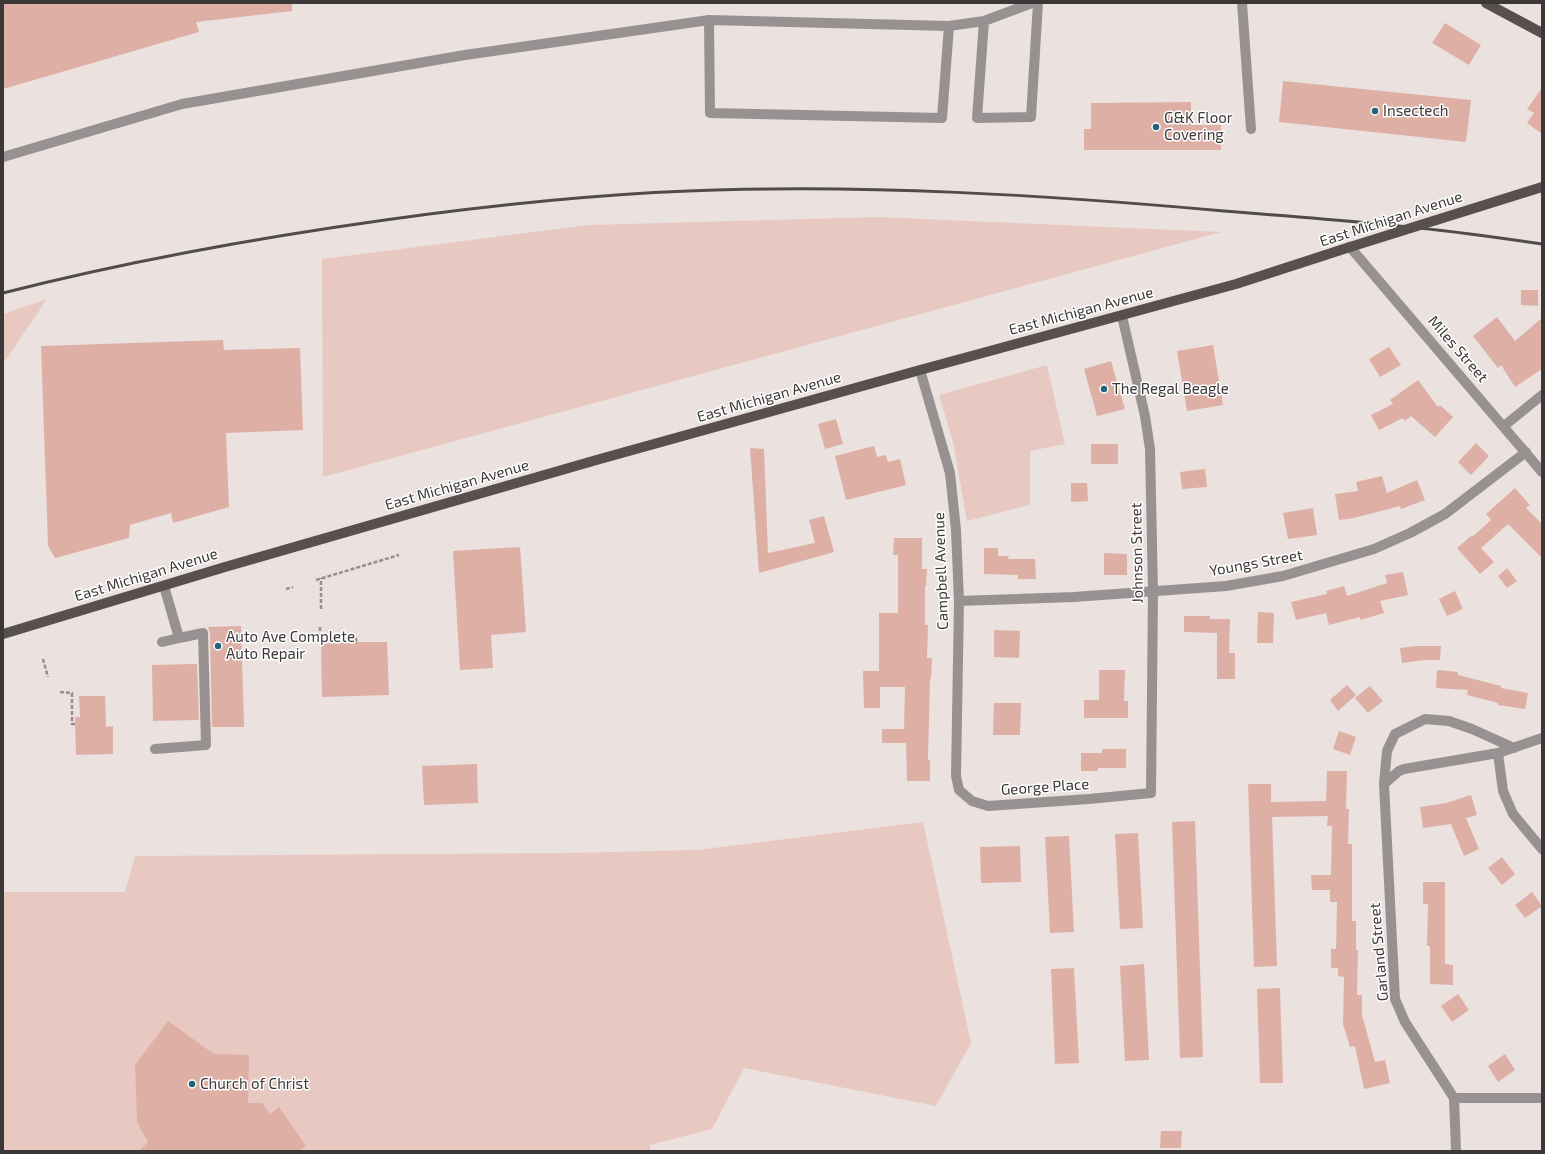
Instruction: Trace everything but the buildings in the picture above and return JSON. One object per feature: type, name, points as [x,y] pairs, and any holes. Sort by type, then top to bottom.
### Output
[{"type":"main road","points":[[1486,3],[1542,33]]},
{"type":"main road","name":"East Michigan Avenue","points":[[3,634],[600,459],[1236,284],[1542,187]]},
{"type":"street","points":[[3,157],[182,104],[465,55],[709,20],[949,26],[984,20],[1032,3]]},
{"type":"street","points":[[984,20],[977,118],[1031,117],[1038,3]]},
{"type":"street","points":[[1242,3],[1251,130]]},
{"type":"street","points":[[709,20],[710,113],[942,118],[949,26]]},
{"type":"street","name":"Miles Street","points":[[1350,247],[1542,472]]},
{"type":"street","name":"Johnson Street","points":[[1122,316],[1145,416],[1150,449],[1153,591],[1152,793]]},
{"type":"street","name":"Campbell Avenue","points":[[920,370],[950,473],[956,530],[959,601],[956,776]]},
{"type":"street","points":[[1504,426],[1542,395]]},
{"type":"street","name":"Youngs Street","points":[[959,601],[1074,597],[1226,586],[1276,577],[1319,566],[1374,549],[1410,533],[1445,514],[1526,452]]},
{"type":"street","points":[[164,586],[179,638]]},
{"type":"street","points":[[155,749],[206,745],[203,633],[162,642]]},
{"type":"street","name":"Garland Street","points":[[1454,1098],[1405,1022],[1395,999],[1384,784],[1387,751],[1394,734],[1425,720],[1449,721],[1472,729],[1514,748]]},
{"type":"street","points":[[1384,784],[1399,771],[1404,769],[1498,753],[1542,738]]},
{"type":"street","points":[[1498,753],[1503,791],[1513,814],[1542,849]]},
{"type":"street","name":"George Place","points":[[956,776],[959,790],[972,801],[988,806],[1152,793]]},
{"type":"street","points":[[1456,1151],[1454,1098],[1542,1098]]},
{"type":"path","points":[[316,580],[399,554]]},
{"type":"path","points":[[321,578],[321,609]]},
{"type":"path","points":[[286,589],[293,587]]},
{"type":"path","points":[[320,626],[320,640],[356,639],[356,642]]},
{"type":"path","points":[[43,658],[48,677]]},
{"type":"path","points":[[60,692],[72,693],[72,724],[75,724]]},
{"type":"shaded area","points":[[878,217],[1221,232],[323,477],[322,259],[589,225]]},
{"type":"shaded area","points":[[47,299],[5,361],[3,362],[3,314]]},
{"type":"shaded area","points":[[1047,365],[1065,444],[1030,451],[1030,505],[967,521],[953,442],[939,395]]},
{"type":"shaded area","points":[[923,822],[971,1043],[936,1106],[744,1068],[712,1129],[650,1145],[650,1151],[3,1151],[3,892],[125,892],[135,856],[569,853],[697,850]]},
{"type":"railway","points":[[3,293],[50,281],[193,251],[337,227],[536,202],[612,195],[688,191],[755,189],[889,190],[956,192],[1090,200],[1370,223],[1449,231],[1542,244]]},
{"type":"place","name":"Insectech","points":[[1375,111]]},
{"type":"place","name":"G&K Floor Covering","points":[[1156,127]]},
{"type":"place","name":"The Regal Beagle","points":[[1104,389]]},
{"type":"place","name":"Auto Ave Complete Auto Repair","points":[[218,646]]},
{"type":"place","name":"Church of Christ","points":[[192,1084]]}]
